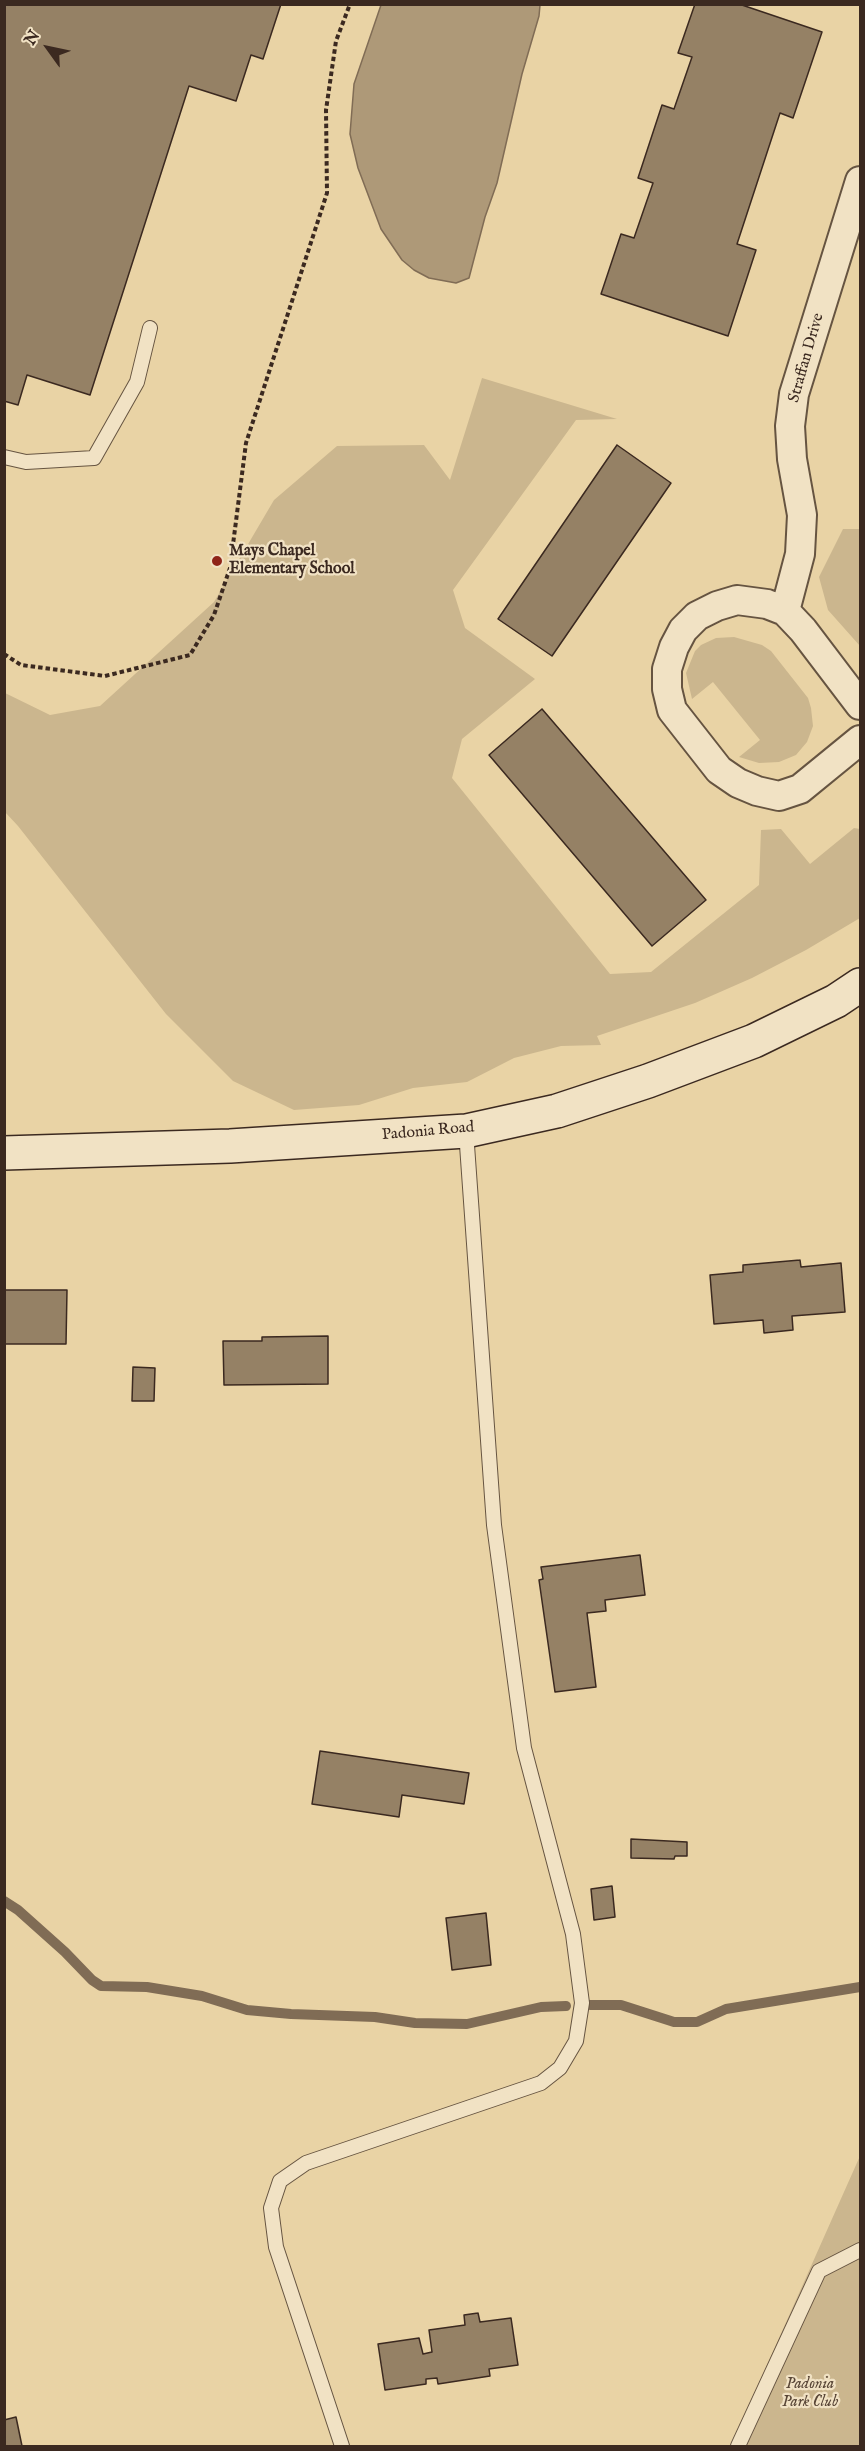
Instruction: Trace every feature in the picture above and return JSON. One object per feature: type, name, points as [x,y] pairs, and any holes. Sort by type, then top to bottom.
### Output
[{"type":"main road","name":"Padonia Road","points":[[4,1153],[230,1146],[466,1131],[557,1111],[648,1081],[754,1041],[836,1001],[861,985]]},
{"type":"street","name":"Straffan Drive","points":[[785,611],[800,554],[801,515],[792,459],[790,426],[794,394],[861,181]]},
{"type":"street","points":[[861,705],[803,630],[785,611],[767,604],[737,600],[717,606],[697,616],[679,638],[667,669],[667,689],[672,710],[718,771],[738,783],[779,796],[800,789],[861,740]]},
{"type":"lane","points":[[4,457],[26,462],[94,458],[137,382],[150,328]]},
{"type":"lane","points":[[342,2446],[276,2247],[271,2208],[280,2181],[306,2163],[540,2083],[560,2068],[576,2041],[582,2003],[573,1934],[524,1748],[494,1525],[466,1131]]},
{"type":"lane","points":[[738,2446],[819,2271],[861,2250]]},
{"type":"path","points":[[4,654],[21,665],[105,676],[190,655],[214,615],[230,568],[246,443],[327,193],[326,110],[336,41],[350,4]]},
{"type":"green space","points":[[482,378],[617,419],[576,420],[453,590],[465,628],[535,679],[462,739],[452,778],[610,974],[651,972],[759,885],[761,830],[781,829],[810,864],[854,828],[860,829],[860,918],[752,978],[695,1003],[597,1036],[601,1045],[561,1046],[514,1058],[467,1082],[413,1088],[359,1105],[294,1110],[233,1081],[166,1014],[5,812],[5,693],[50,715],[100,706],[214,602],[274,500],[337,446],[424,445],[450,480]]},
{"type":"green space","points":[[843,529],[860,529],[860,646],[828,610],[819,577]]},
{"type":"green space","points":[[734,637],[762,645],[771,651],[808,698],[813,726],[807,742],[796,755],[779,762],[759,763],[739,757],[760,740],[713,682],[692,699],[686,673],[695,651],[701,645],[716,638]]},
{"type":"green space","name":"Padonia Park Club","points":[[860,2156],[860,2446],[731,2446]]},
{"type":"shaded area","points":[[381,5],[540,5],[497,183],[485,217],[469,278],[456,283],[429,278],[402,260],[381,229],[358,168],[350,134],[354,84]]},
{"type":"building","points":[[4,4],[281,4],[263,59],[251,55],[236,101],[189,86],[90,395],[27,375],[18,405],[4,401]]},
{"type":"building","points":[[695,4],[739,4],[822,32],[793,118],[780,113],[737,244],[756,250],[728,336],[601,294],[621,234],[634,238],[653,183],[638,178],[662,105],[674,109],[692,57],[678,53]]},
{"type":"building","points":[[617,445],[671,483],[552,656],[498,619]]},
{"type":"building","points":[[542,709],[706,900],[652,946],[489,755]]},
{"type":"building","points":[[800,1260],[801,1267],[841,1263],[845,1312],[792,1316],[793,1330],[764,1333],[763,1320],[714,1324],[710,1275],[743,1272],[743,1265]]},
{"type":"building","points":[[4,1290],[67,1290],[66,1344],[4,1344]]},
{"type":"building","points":[[328,1336],[328,1384],[224,1385],[223,1341],[262,1341],[262,1337]]},
{"type":"building","points":[[133,1367],[155,1368],[154,1401],[132,1401]]},
{"type":"building","points":[[640,1555],[645,1595],[605,1600],[606,1611],[587,1613],[596,1687],[555,1692],[539,1580],[543,1579],[541,1567]]},
{"type":"building","points":[[320,1751],[469,1773],[464,1804],[402,1795],[399,1817],[312,1804]]},
{"type":"building","points":[[631,1839],[687,1842],[687,1856],[675,1856],[674,1859],[631,1858]]},
{"type":"building","points":[[612,1886],[615,1917],[594,1920],[591,1889]]},
{"type":"building","points":[[486,1913],[491,1965],[452,1970],[446,1918]]},
{"type":"building","points":[[478,2313],[480,2322],[511,2318],[518,2365],[489,2369],[490,2376],[438,2384],[437,2378],[426,2379],[426,2384],[385,2390],[378,2344],[419,2338],[423,2354],[432,2352],[429,2330],[465,2325],[464,2315]]},
{"type":"building","points":[[16,2417],[22,2446],[4,2446],[4,2420]]},
{"type":"waterway","points":[[4,1901],[18,1910],[101,1986],[147,1987],[202,1996],[247,2010],[375,2017],[415,2023],[467,2024],[541,2007],[566,2006]]},
{"type":"waterway","points":[[590,2005],[621,2005],[674,2022],[697,2022],[726,2009],[860,1987]]},
{"type":"place","name":"Mays Chapel Elementary School","points":[[217,561]]}]
